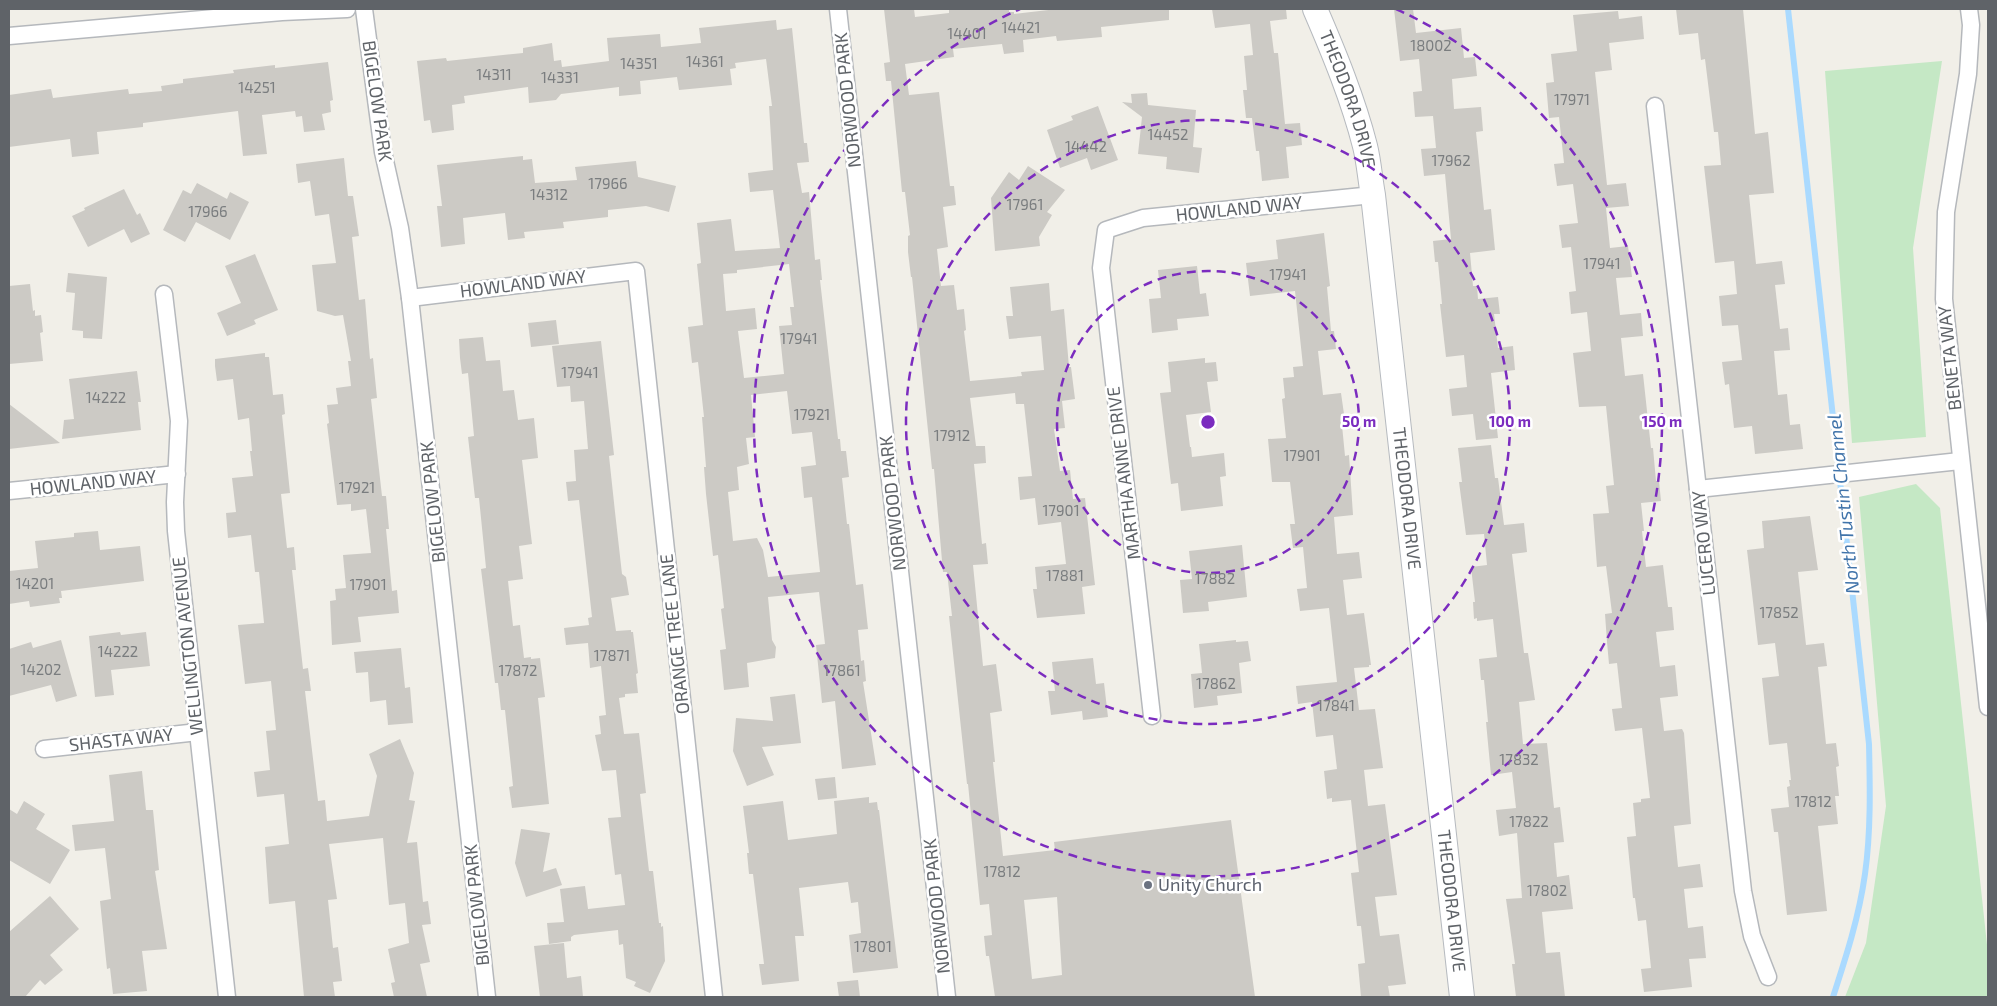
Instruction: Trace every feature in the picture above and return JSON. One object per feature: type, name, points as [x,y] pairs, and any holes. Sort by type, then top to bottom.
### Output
[{"type":"street","points":[[9,36],[282,12],[347,9]]},
{"type":"street","name":"BIGELOW PARK","points":[[364,9],[383,152],[400,228],[410,298],[487,997]]},
{"type":"street","name":"NORWOOD PARK","points":[[838,9],[947,997]]},
{"type":"street","name":"THEODORA DRIVE","points":[[1315,9],[1352,102],[1365,147],[1373,195],[1462,997]]},
{"type":"street","name":"BENETA WAY","points":[[1969,9],[1968,74],[1946,212],[1944,299],[1988,707]]},
{"type":"street","name":"LUCERO WAY","points":[[1655,106],[1743,891],[1752,936],[1768,977]]},
{"type":"street","name":"HOWLAND WAY","points":[[1106,230],[1143,218],[1373,195]]},
{"type":"street","name":"MARTHA ANNE DRIVE","points":[[1106,230],[1101,268],[1152,716]]},
{"type":"street","name":"HOWLAND WAY","points":[[410,298],[636,271]]},
{"type":"street","name":"ORANGE TREE LANE","points":[[636,271],[714,997]]},
{"type":"street","name":"WELLINGTON AVENUE","points":[[164,294],[179,421],[176,531],[227,997]]},
{"type":"street","points":[[1698,490],[1960,461]]},
{"type":"street","name":"HOWLAND WAY","points":[[9,491],[177,474]]},
{"type":"street","name":"SHASTA WAY","points":[[44,749],[198,732]]},
{"type":"green space","points":[[1942,61],[1913,248],[1926,437],[1852,443],[1825,71]]},
{"type":"green space","points":[[1916,484],[1940,508],[1988,954],[1988,997],[1845,997],[1866,943],[1886,806],[1859,497]]},
{"type":"building","points":[[884,9],[914,9],[915,17],[949,13],[949,9],[1009,9],[1009,12],[1014,12],[1014,14],[1057,9],[1169,9],[1169,20],[1101,27],[1102,37],[1057,41],[1056,36],[1023,40],[1024,52],[1004,54],[1002,44],[953,49],[954,57],[905,64],[909,95],[939,92],[950,186],[954,186],[956,205],[943,207],[948,247],[937,249],[941,286],[954,285],[957,310],[964,309],[966,330],[964,331],[970,381],[1022,376],[1021,372],[1044,370],[1041,336],[1009,339],[1006,316],[1013,316],[1010,287],[1049,283],[1051,311],[1064,309],[1069,367],[1071,367],[1075,399],[1062,401],[1065,428],[1054,429],[1060,471],[1070,470],[1073,499],[1085,498],[1095,585],[1082,587],[1085,614],[1037,618],[1033,589],[1037,589],[1035,567],[1066,564],[1061,522],[1038,525],[1035,498],[1020,500],[1018,477],[1032,476],[1024,404],[1016,404],[1015,393],[970,398],[976,446],[985,446],[986,463],[974,464],[982,544],[986,543],[988,564],[973,565],[983,666],[996,664],[1002,711],[990,713],[1003,856],[1055,850],[1054,842],[1231,820],[1255,997],[995,997],[989,956],[986,956],[984,936],[992,935],[989,904],[980,905],[949,616],[952,616],[947,572],[943,572],[934,469],[932,469],[908,252],[908,236],[910,235],[905,192],[902,192],[891,81],[886,81],[884,63],[890,62]],"holes":[[[1057,897],[1062,975],[1032,979],[1024,900]]]},
{"type":"building","points":[[1212,9],[1286,9],[1287,19],[1270,21],[1274,53],[1278,53],[1285,124],[1300,123],[1302,145],[1286,147],[1289,178],[1262,181],[1259,151],[1256,151],[1252,118],[1246,118],[1243,90],[1247,90],[1244,56],[1253,55],[1250,24],[1215,28]]},
{"type":"building","points":[[1394,9],[1413,9],[1416,33],[1461,28],[1464,58],[1475,57],[1477,76],[1452,79],[1454,109],[1481,107],[1483,131],[1476,132],[1484,210],[1491,209],[1495,250],[1470,253],[1473,286],[1477,286],[1478,299],[1498,297],[1500,314],[1494,314],[1498,348],[1513,346],[1515,370],[1491,373],[1498,438],[1476,440],[1473,414],[1452,416],[1449,389],[1467,387],[1464,355],[1446,357],[1440,304],[1442,304],[1438,262],[1435,262],[1433,241],[1451,239],[1445,174],[1424,176],[1421,149],[1436,148],[1433,116],[1415,117],[1413,92],[1422,91],[1419,59],[1400,61]]},
{"type":"building","points":[[1676,9],[1743,9],[1755,134],[1768,132],[1774,193],[1749,195],[1756,264],[1782,261],[1785,284],[1775,285],[1780,329],[1788,328],[1790,350],[1774,351],[1778,395],[1787,394],[1790,425],[1800,424],[1803,449],[1755,454],[1752,426],[1734,428],[1729,384],[1725,385],[1722,362],[1742,360],[1738,325],[1722,326],[1719,296],[1737,294],[1734,261],[1715,263],[1704,166],[1721,165],[1718,132],[1714,132],[1705,59],[1701,60],[1698,33],[1679,35]]},
{"type":"building","points":[[1618,11],[1619,19],[1642,16],[1644,39],[1609,43],[1612,70],[1595,72],[1607,185],[1626,183],[1629,206],[1606,208],[1610,248],[1628,246],[1632,277],[1616,278],[1620,315],[1641,313],[1643,336],[1621,338],[1625,376],[1643,374],[1651,448],[1653,448],[1656,481],[1659,481],[1661,501],[1641,503],[1644,531],[1642,531],[1646,567],[1663,565],[1668,607],[1672,607],[1674,630],[1656,632],[1660,667],[1675,665],[1678,696],[1660,698],[1664,731],[1682,729],[1684,733],[1691,824],[1674,826],[1678,867],[1700,864],[1703,887],[1684,889],[1688,928],[1703,926],[1706,958],[1689,959],[1692,987],[1644,992],[1641,969],[1651,968],[1646,920],[1638,921],[1635,898],[1633,898],[1627,837],[1636,836],[1633,803],[1641,802],[1641,799],[1650,798],[1642,728],[1615,731],[1612,709],[1622,708],[1617,663],[1609,664],[1605,614],[1612,613],[1606,566],[1597,567],[1593,514],[1609,513],[1606,486],[1614,485],[1606,406],[1579,407],[1573,353],[1591,351],[1587,312],[1571,314],[1569,292],[1576,291],[1571,247],[1562,248],[1559,225],[1578,223],[1573,184],[1557,186],[1554,164],[1564,163],[1559,117],[1549,118],[1546,83],[1554,82],[1551,54],[1577,51],[1573,15]]},
{"type":"building","points":[[776,20],[777,30],[792,28],[804,143],[807,143],[809,162],[797,163],[802,193],[809,192],[815,260],[820,259],[822,280],[820,280],[838,439],[840,439],[841,451],[846,451],[849,477],[842,478],[856,585],[863,584],[868,629],[858,630],[861,661],[864,660],[866,681],[863,682],[876,765],[842,769],[835,701],[822,703],[816,645],[825,644],[819,592],[768,597],[772,640],[776,647],[775,658],[747,663],[749,687],[724,690],[720,650],[726,649],[721,609],[724,608],[718,555],[713,556],[706,494],[702,417],[704,417],[698,362],[692,363],[688,327],[703,325],[697,264],[701,263],[697,223],[731,219],[735,251],[780,248],[773,190],[750,192],[748,173],[773,170],[769,106],[772,106],[766,59],[735,63],[736,68],[730,69],[732,85],[679,90],[677,77],[640,81],[641,94],[619,96],[619,87],[561,94],[556,100],[529,103],[528,87],[464,96],[465,103],[452,105],[454,130],[432,133],[430,120],[424,121],[417,61],[446,58],[447,61],[523,53],[523,48],[552,43],[554,61],[561,60],[562,67],[609,61],[607,38],[660,34],[661,47],[701,43],[699,28]],"holes":[[[789,264],[794,307],[790,307],[792,325],[779,326],[784,374],[744,378],[738,331],[757,329],[755,308],[726,311],[723,274],[737,273],[737,270]],[[787,391],[792,434],[812,432],[816,465],[801,467],[804,498],[812,497],[820,572],[768,577],[763,550],[757,538],[733,541],[728,492],[739,490],[737,467],[749,464],[746,438],[755,437],[751,395]]]},
{"type":"building","points":[[328,62],[333,100],[330,101],[331,112],[322,114],[325,130],[304,132],[302,116],[296,117],[295,111],[262,115],[267,154],[243,156],[238,111],[143,123],[143,127],[97,132],[99,154],[72,157],[70,139],[9,147],[9,95],[51,89],[53,98],[128,89],[129,94],[162,91],[161,86],[183,83],[183,79],[234,73],[233,70],[275,65],[275,68]]},
{"type":"building","points":[[1147,93],[1148,105],[1196,110],[1193,147],[1202,148],[1199,173],[1166,169],[1167,157],[1138,154],[1142,117],[1122,102],[1132,103],[1131,94]]},
{"type":"building","points":[[1098,106],[1118,160],[1091,170],[1087,158],[1060,168],[1047,130],[1073,120],[1071,116]]},
{"type":"building","points":[[523,156],[523,160],[532,159],[535,183],[577,180],[575,167],[636,161],[638,177],[676,186],[669,212],[646,206],[608,210],[608,217],[563,222],[564,228],[524,232],[525,238],[508,240],[505,213],[463,218],[465,244],[441,247],[437,206],[442,206],[437,165]]},
{"type":"building","points":[[344,158],[348,196],[353,196],[359,236],[352,237],[359,300],[365,299],[370,359],[373,358],[377,398],[371,399],[382,496],[386,496],[389,529],[386,529],[392,591],[397,590],[399,613],[358,617],[361,642],[332,645],[330,601],[336,600],[335,589],[346,588],[343,555],[371,553],[366,509],[351,511],[351,504],[337,505],[327,424],[329,423],[327,405],[338,404],[336,388],[351,386],[348,361],[351,361],[343,315],[335,316],[317,311],[312,265],[336,263],[329,214],[315,216],[310,181],[298,183],[296,164]]},
{"type":"building","points":[[1028,166],[1065,190],[1047,212],[1052,215],[1039,237],[1040,246],[995,251],[991,198],[1009,172],[1019,180]]},
{"type":"building","points":[[197,183],[227,199],[230,192],[249,202],[230,240],[196,222],[185,242],[163,230],[183,190],[191,194]]},
{"type":"building","points":[[124,189],[137,215],[140,213],[150,234],[131,243],[124,229],[88,247],[72,216],[85,210],[84,208]]},
{"type":"building","points":[[1324,233],[1330,286],[1327,287],[1331,331],[1334,331],[1336,349],[1318,351],[1323,395],[1341,393],[1344,414],[1341,415],[1345,456],[1349,455],[1353,515],[1334,517],[1337,554],[1359,552],[1362,578],[1343,580],[1347,615],[1364,613],[1371,665],[1369,667],[1354,668],[1359,710],[1375,709],[1383,768],[1364,770],[1368,806],[1385,804],[1397,895],[1375,897],[1380,936],[1399,934],[1406,984],[1388,986],[1390,997],[1361,997],[1358,964],[1365,963],[1361,926],[1357,926],[1351,873],[1359,872],[1351,800],[1332,802],[1332,798],[1327,799],[1324,771],[1337,769],[1333,735],[1316,737],[1312,702],[1298,704],[1296,686],[1337,682],[1329,608],[1300,611],[1297,589],[1307,588],[1303,547],[1293,548],[1290,524],[1295,524],[1290,482],[1272,482],[1268,439],[1286,438],[1282,399],[1285,398],[1283,378],[1294,377],[1293,367],[1303,366],[1295,291],[1250,296],[1246,263],[1278,259],[1276,240]]},
{"type":"building","points":[[255,254],[278,310],[254,320],[256,324],[227,336],[217,313],[241,303],[225,266]]},
{"type":"building","points":[[1197,266],[1200,294],[1206,293],[1209,316],[1177,319],[1178,330],[1152,333],[1149,299],[1161,298],[1158,270]]},
{"type":"building","points":[[68,273],[107,277],[102,339],[83,338],[83,331],[72,330],[75,293],[66,292]]},
{"type":"building","points":[[30,284],[33,311],[35,310],[35,316],[41,315],[43,332],[40,333],[43,361],[9,364],[9,286]]},
{"type":"building","points":[[556,320],[559,344],[531,347],[528,323]]},
{"type":"building","points":[[483,337],[486,361],[500,360],[503,391],[514,390],[518,420],[534,418],[538,458],[522,460],[532,544],[519,546],[523,579],[508,581],[513,626],[520,625],[524,658],[540,658],[545,697],[538,698],[549,804],[512,808],[509,787],[513,786],[505,710],[501,710],[498,683],[495,683],[481,569],[486,568],[479,498],[475,498],[468,437],[474,436],[468,373],[462,374],[460,358],[459,339]]},
{"type":"building","points":[[601,341],[614,455],[609,456],[615,512],[622,574],[626,577],[629,595],[611,598],[616,631],[631,630],[633,632],[638,673],[636,674],[638,693],[625,694],[625,697],[619,698],[624,734],[639,733],[646,793],[640,794],[649,871],[653,871],[659,923],[661,923],[661,927],[663,926],[665,961],[650,993],[634,986],[636,982],[626,978],[623,944],[619,945],[618,930],[574,935],[571,937],[571,941],[549,944],[547,923],[564,922],[560,889],[585,886],[588,909],[625,905],[621,874],[615,875],[608,818],[621,817],[616,770],[602,771],[595,735],[601,734],[599,716],[606,715],[601,666],[590,668],[588,643],[566,645],[564,628],[589,625],[588,618],[592,617],[579,500],[568,501],[566,482],[576,481],[574,450],[588,449],[584,401],[571,402],[570,386],[557,387],[552,346]]},
{"type":"building","points":[[265,353],[265,357],[269,357],[273,395],[283,394],[285,414],[282,415],[290,493],[281,494],[287,548],[294,547],[296,570],[292,570],[303,669],[308,668],[311,691],[305,691],[318,801],[325,800],[327,821],[369,816],[377,776],[369,754],[400,739],[414,773],[409,800],[415,801],[407,843],[417,842],[423,902],[428,901],[431,924],[422,925],[430,962],[420,964],[427,997],[394,997],[391,983],[395,982],[388,949],[409,943],[405,903],[389,905],[383,838],[329,844],[337,899],[328,900],[333,948],[338,947],[342,981],[333,982],[335,997],[304,997],[295,901],[269,904],[265,847],[289,844],[284,794],[257,797],[254,772],[270,770],[266,731],[276,730],[271,681],[245,684],[238,625],[264,623],[259,572],[255,572],[251,535],[228,538],[226,513],[236,512],[232,478],[253,476],[249,418],[238,420],[233,379],[217,381],[215,366],[215,359]]},
{"type":"building","points":[[1205,358],[1205,363],[1216,362],[1218,381],[1207,382],[1211,412],[1186,415],[1192,457],[1224,453],[1226,476],[1220,477],[1223,506],[1181,511],[1178,483],[1171,484],[1160,393],[1171,392],[1168,362]]},
{"type":"building","points":[[137,371],[141,402],[138,402],[141,430],[62,439],[64,420],[74,419],[69,379]]},
{"type":"building","points":[[9,404],[60,443],[9,449]]},
{"type":"building","points":[[1491,445],[1495,478],[1498,478],[1504,525],[1524,523],[1527,552],[1512,554],[1524,653],[1528,653],[1535,700],[1519,702],[1523,744],[1547,743],[1554,808],[1560,807],[1564,842],[1554,843],[1557,877],[1569,875],[1573,909],[1542,912],[1546,953],[1560,952],[1565,997],[1516,997],[1512,964],[1515,964],[1506,899],[1522,898],[1517,833],[1499,836],[1496,810],[1516,808],[1512,772],[1491,775],[1484,680],[1481,680],[1479,659],[1497,657],[1493,619],[1477,621],[1477,618],[1474,619],[1473,602],[1475,602],[1471,567],[1487,565],[1484,534],[1466,535],[1459,482],[1462,482],[1458,448]]},
{"type":"building","points":[[1810,516],[1818,570],[1798,572],[1806,645],[1824,643],[1827,666],[1818,667],[1826,744],[1836,743],[1839,766],[1836,767],[1839,796],[1835,796],[1838,824],[1818,826],[1827,911],[1787,915],[1778,832],[1774,832],[1771,809],[1789,807],[1787,787],[1790,786],[1789,780],[1791,780],[1787,743],[1769,745],[1762,678],[1779,676],[1775,643],[1758,645],[1747,550],[1764,548],[1762,521]]},
{"type":"building","points":[[98,531],[100,550],[140,546],[144,581],[61,591],[62,598],[59,598],[60,603],[30,607],[29,601],[9,604],[9,571],[38,568],[35,541],[74,537],[74,533]]},
{"type":"building","points":[[1242,545],[1247,597],[1208,602],[1209,611],[1183,613],[1180,580],[1192,579],[1189,551]]},
{"type":"building","points":[[120,632],[121,635],[146,632],[150,666],[111,670],[114,695],[95,697],[89,636]]},
{"type":"building","points":[[61,640],[77,696],[56,702],[51,685],[9,696],[9,649],[31,642],[33,648]]},
{"type":"building","points":[[1236,640],[1236,642],[1248,641],[1251,661],[1239,663],[1242,693],[1217,696],[1218,705],[1194,708],[1191,674],[1202,673],[1199,644]]},
{"type":"building","points":[[401,648],[405,688],[410,687],[413,723],[388,725],[386,700],[370,702],[368,672],[356,673],[354,652]]},
{"type":"building","points":[[1093,658],[1096,684],[1104,683],[1108,717],[1083,720],[1082,711],[1051,715],[1048,691],[1055,691],[1052,662]]},
{"type":"building","points":[[795,694],[801,743],[762,747],[774,775],[747,786],[733,751],[736,718],[773,721],[770,697]]},
{"type":"building","points":[[142,771],[146,810],[153,810],[159,870],[155,871],[167,949],[142,951],[147,991],[113,994],[110,968],[107,969],[100,901],[111,899],[105,848],[75,851],[72,825],[114,821],[109,775]]},
{"type":"building","points":[[835,777],[837,798],[818,800],[815,779]]},
{"type":"building","points":[[869,797],[869,803],[877,802],[879,810],[898,968],[853,973],[849,935],[861,933],[858,902],[851,903],[848,882],[799,888],[804,936],[795,936],[799,981],[762,985],[759,964],[764,964],[753,874],[749,874],[747,853],[749,853],[743,806],[783,801],[788,840],[837,834],[834,801]]},
{"type":"building","points":[[24,801],[45,814],[36,829],[70,850],[50,884],[9,860],[9,809],[17,814]]},
{"type":"building","points":[[521,829],[550,833],[543,872],[556,868],[562,885],[526,897],[515,863]]},
{"type":"building","points":[[50,896],[79,929],[50,955],[63,970],[45,985],[40,980],[25,997],[9,997],[9,932]]},
{"type":"building","points":[[564,943],[567,978],[581,976],[583,997],[540,997],[534,946]]},
{"type":"building","points":[[858,980],[860,997],[839,997],[837,982]]},
{"type":"waterway","name":"North Tustin Channel","points":[[1788,9],[1869,744],[1870,793],[1865,874],[1856,921],[1833,997]]},
{"type":"place","name":"Unity Church","points":[[1148,885]]}]
